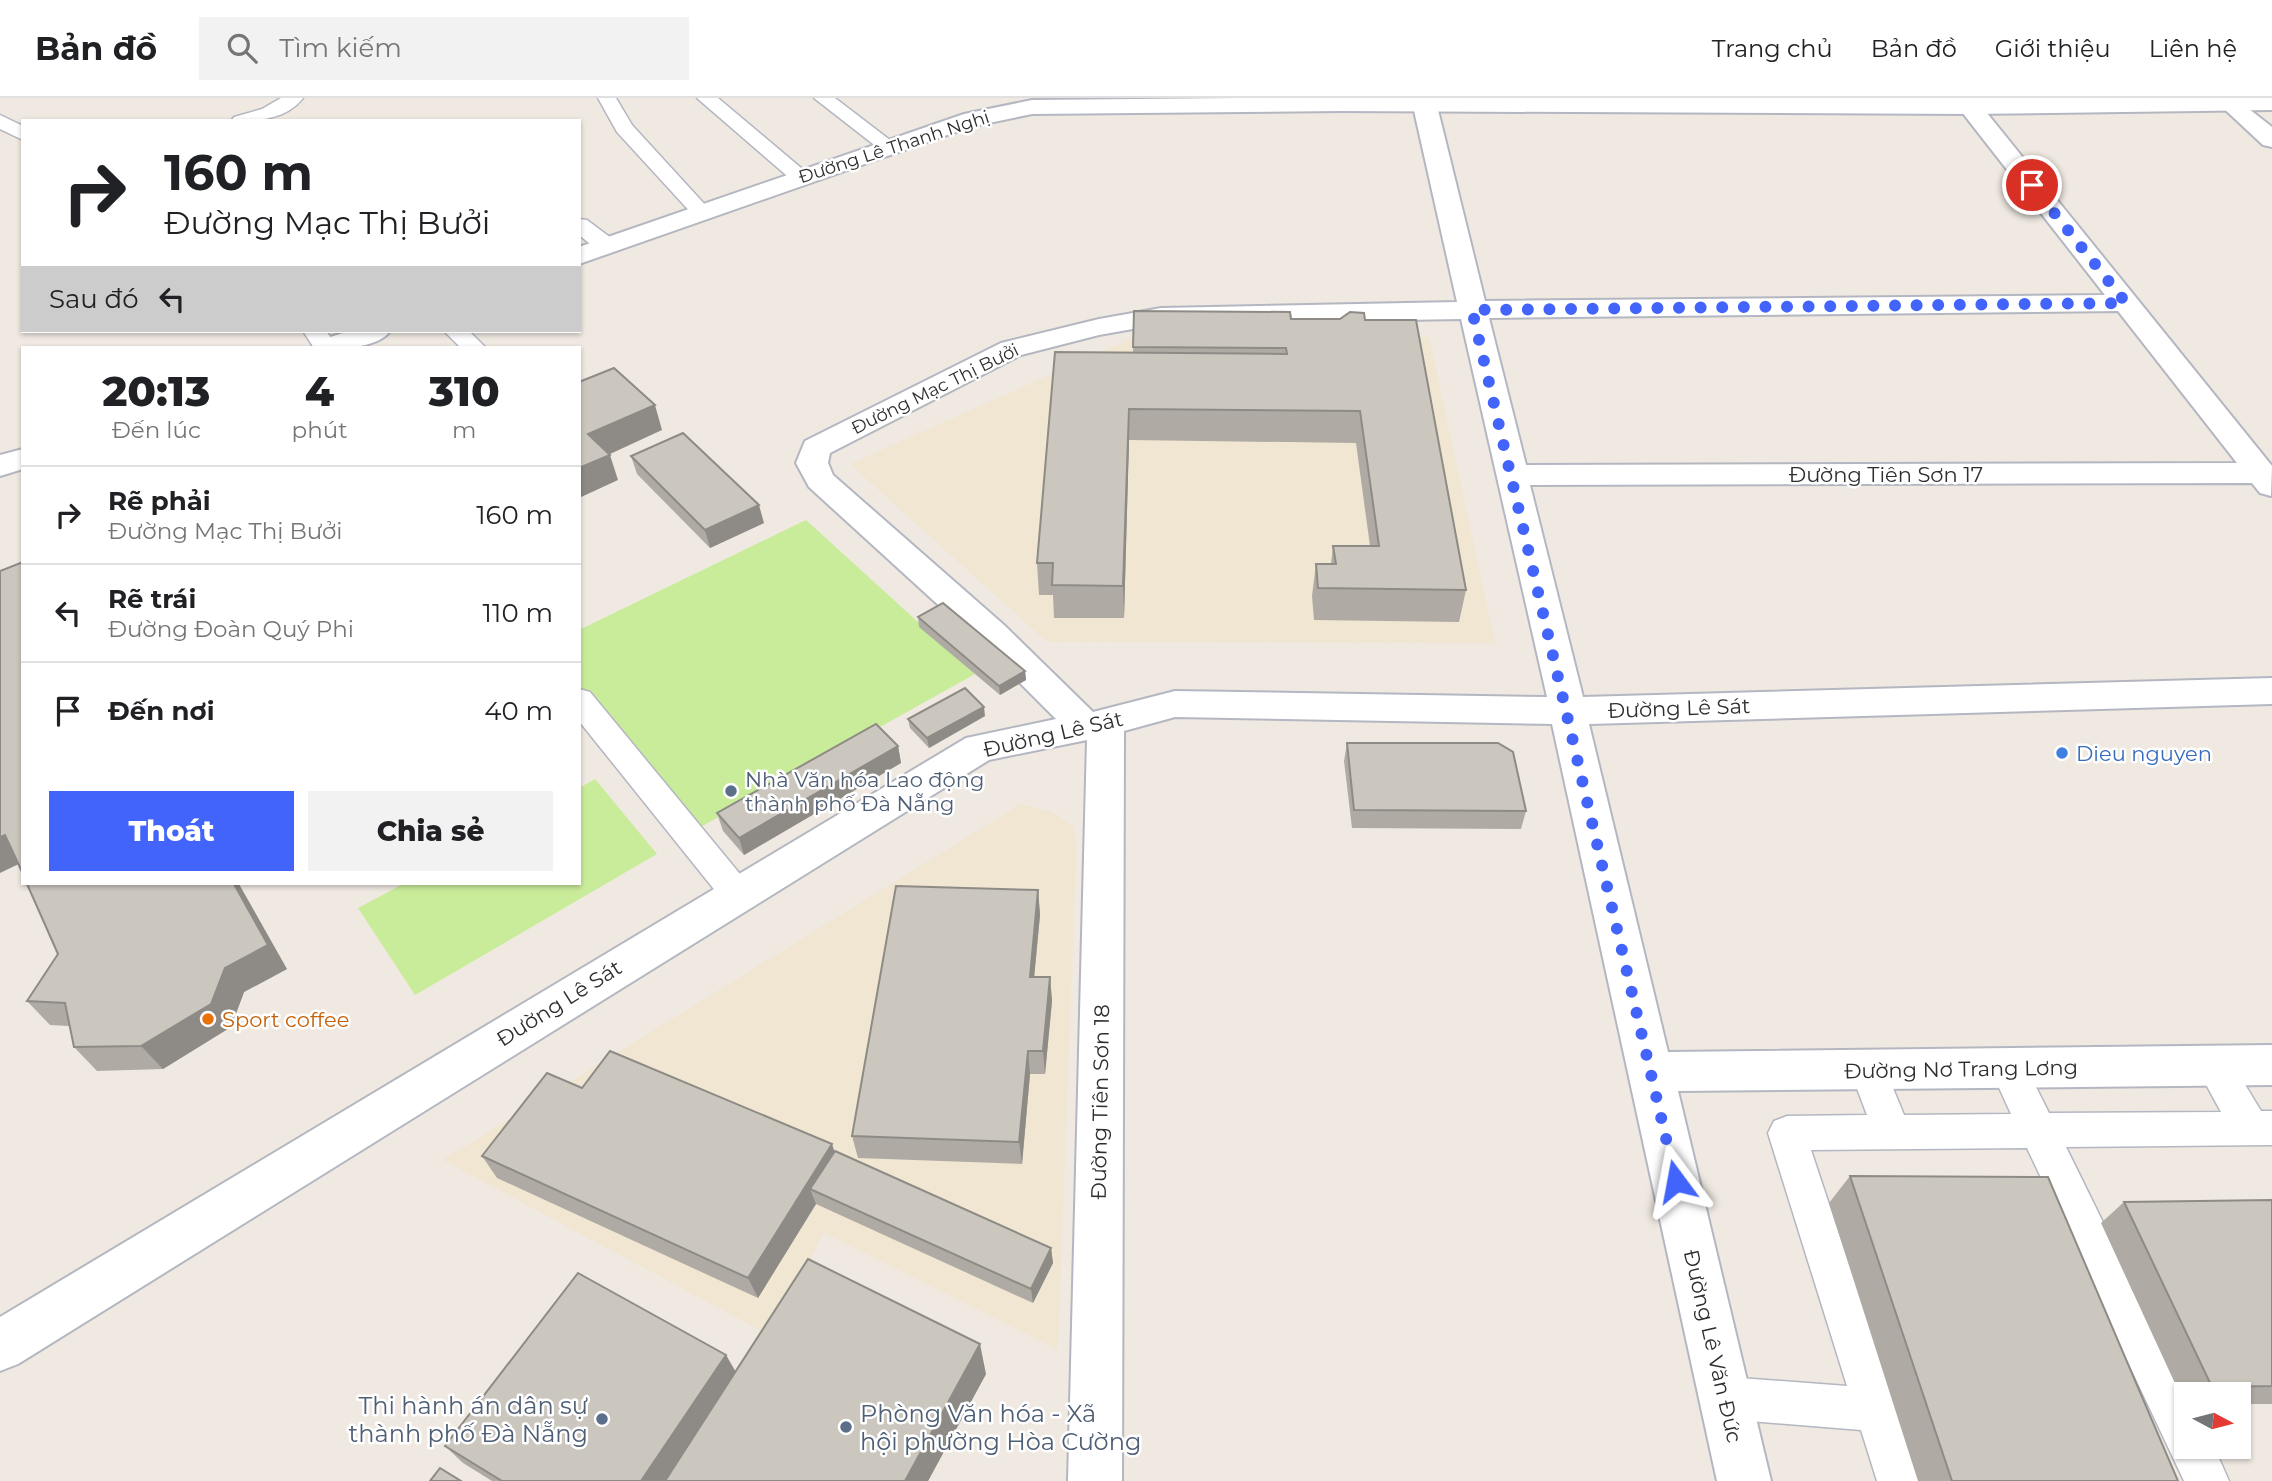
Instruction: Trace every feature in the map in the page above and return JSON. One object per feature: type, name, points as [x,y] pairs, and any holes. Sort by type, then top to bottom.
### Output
[{"type":"street","name":"Đường Lê Thanh Nghị","points":[[581,255],[964,121],[1032,107],[1932,102],[1970,107],[2272,103]]},
{"type":"street","points":[[2231,104],[2272,140]]},
{"type":"street","name":"Đường Lê Văn Đức","points":[[1425,106],[1568,711],[1744,1481]]},
{"type":"street","points":[[1970,107],[2266,480]]},
{"type":"street","name":"Đường Mạc Thị Bưởi","points":[[1096,725],[820,481],[811,463],[816,447],[1011,349],[1099,327],[1161,316],[2126,303]]},
{"type":"street","points":[[332,346],[370,333]]},
{"type":"street","points":[[0,466],[21,459]]},
{"type":"street","name":"Đường Tiên Sơn 17","points":[[1512,475],[2266,480]]},
{"type":"street","name":"Đường Lê Sát","points":[[0,1346],[979,748],[1096,725],[1175,704],[1568,711],[2272,691]]},
{"type":"street","name":"Đường Tiên Sơn 18","points":[[1095,1481],[1096,725]]},
{"type":"street","name":"Đường Nơ Trang Lơng","points":[[1651,1072],[2272,1065]]},
{"type":"lane","points":[[248,119],[269,113],[294,98]]},
{"type":"lane","points":[[607,98],[624,128],[701,212]]},
{"type":"lane","points":[[706,98],[800,177]]},
{"type":"lane","points":[[823,98],[889,147]]},
{"type":"lane","points":[[0,121],[21,133]]},
{"type":"lane","points":[[581,226],[607,246]]},
{"type":"lane","points":[[458,333],[472,346]]},
{"type":"lane","points":[[581,701],[737,894]]},
{"type":"lane","points":[[2214,1066],[2262,1129]]},
{"type":"lane","points":[[2008,1068],[2174,1411]]},
{"type":"lane","points":[[1868,1070],[1892,1132]]},
{"type":"lane","points":[[1899,1481],[1787,1133],[2262,1129]]},
{"type":"lane","points":[[1726,1398],[1876,1410]]},
{"type":"lane","points":[[2197,1460],[2207,1481]]},
{"type":"shaded area","points":[[1137,336],[1429,337],[1495,643],[1047,642],[850,464]]},
{"type":"shaded area","points":[[1021,804],[1052,812],[1074,826],[1076,851],[1058,1350],[824,1233],[769,1335],[443,1160]]},
{"type":"green space","points":[[806,520],[975,674],[697,829],[581,692],[581,629]]},
{"type":"green space","points":[[595,779],[657,854],[415,995],[358,908],[401,885],[581,885],[581,787]]},
{"type":"building","points":[[1134,311],[1290,312],[1291,319],[1340,319],[1350,312],[1364,313],[1365,320],[1416,320],[1466,590],[1318,588],[1316,564],[1336,564],[1333,546],[1379,546],[1360,411],[1129,409],[1123,586],[1052,585],[1053,563],[1037,563],[1055,352],[1287,354],[1286,348],[1133,347]]},
{"type":"building","points":[[614,368],[655,405],[588,434],[610,455],[581,467],[581,381]]},
{"type":"building","points":[[683,433],[759,505],[705,530],[631,456]]},
{"type":"building","points":[[21,563],[21,870],[5,835],[0,837],[0,571]]},
{"type":"building","points":[[943,603],[1025,671],[999,686],[918,617]]},
{"type":"building","points":[[965,688],[984,707],[927,738],[908,719]]},
{"type":"building","points":[[876,724],[898,746],[739,838],[717,813]]},
{"type":"building","points":[[1347,743],[1498,743],[1513,752],[1526,811],[1354,810]]},
{"type":"building","points":[[27,885],[235,885],[268,945],[225,968],[211,1004],[141,1046],[74,1047],[65,1003],[27,1001],[58,954]]},
{"type":"building","points":[[896,886],[1038,890],[1030,977],[1050,977],[1043,1051],[1028,1051],[1019,1142],[852,1136]]},
{"type":"building","points":[[610,1051],[832,1144],[748,1278],[482,1156],[547,1073],[582,1088]]},
{"type":"building","points":[[835,1151],[1051,1248],[1031,1289],[810,1189]]},
{"type":"building","points":[[1850,1176],[2048,1177],[2178,1481],[1952,1481]]},
{"type":"building","points":[[2272,1200],[2272,1386],[2251,1386],[2251,1382],[2210,1382],[2124,1202]]},
{"type":"building","name":"Phòng Văn hóa - Xã hội phường Hòa Cường","points":[[808,1259],[980,1344],[905,1481],[665,1481]]},
{"type":"building","name":"Thi hành án dân sự thành phố Đà Nẵng","points":[[578,1273],[726,1355],[641,1481],[502,1481],[445,1446]]},
{"type":"building","points":[[440,1468],[461,1481],[430,1481]]},
{"type":"place","name":"Dieu nguyen","points":[[2062,753]]},
{"type":"place","name":"Nhà Văn hóa Lao động thành phố Đà Nẵng","points":[[731,791]]},
{"type":"place","name":"Sport coffee","points":[[208,1019]]},
{"type":"place","name":"Thi hành án dân sự thành phố Đà Nẵng","points":[[602,1419]]},
{"type":"place","name":"Phòng Văn hóa - Xã hội phường Hòa Cường","points":[[846,1427]]},
{"type":"route","points":[[1676,1181],[1562,684],[1472,310],[2126,303],[2032,185]]}]
